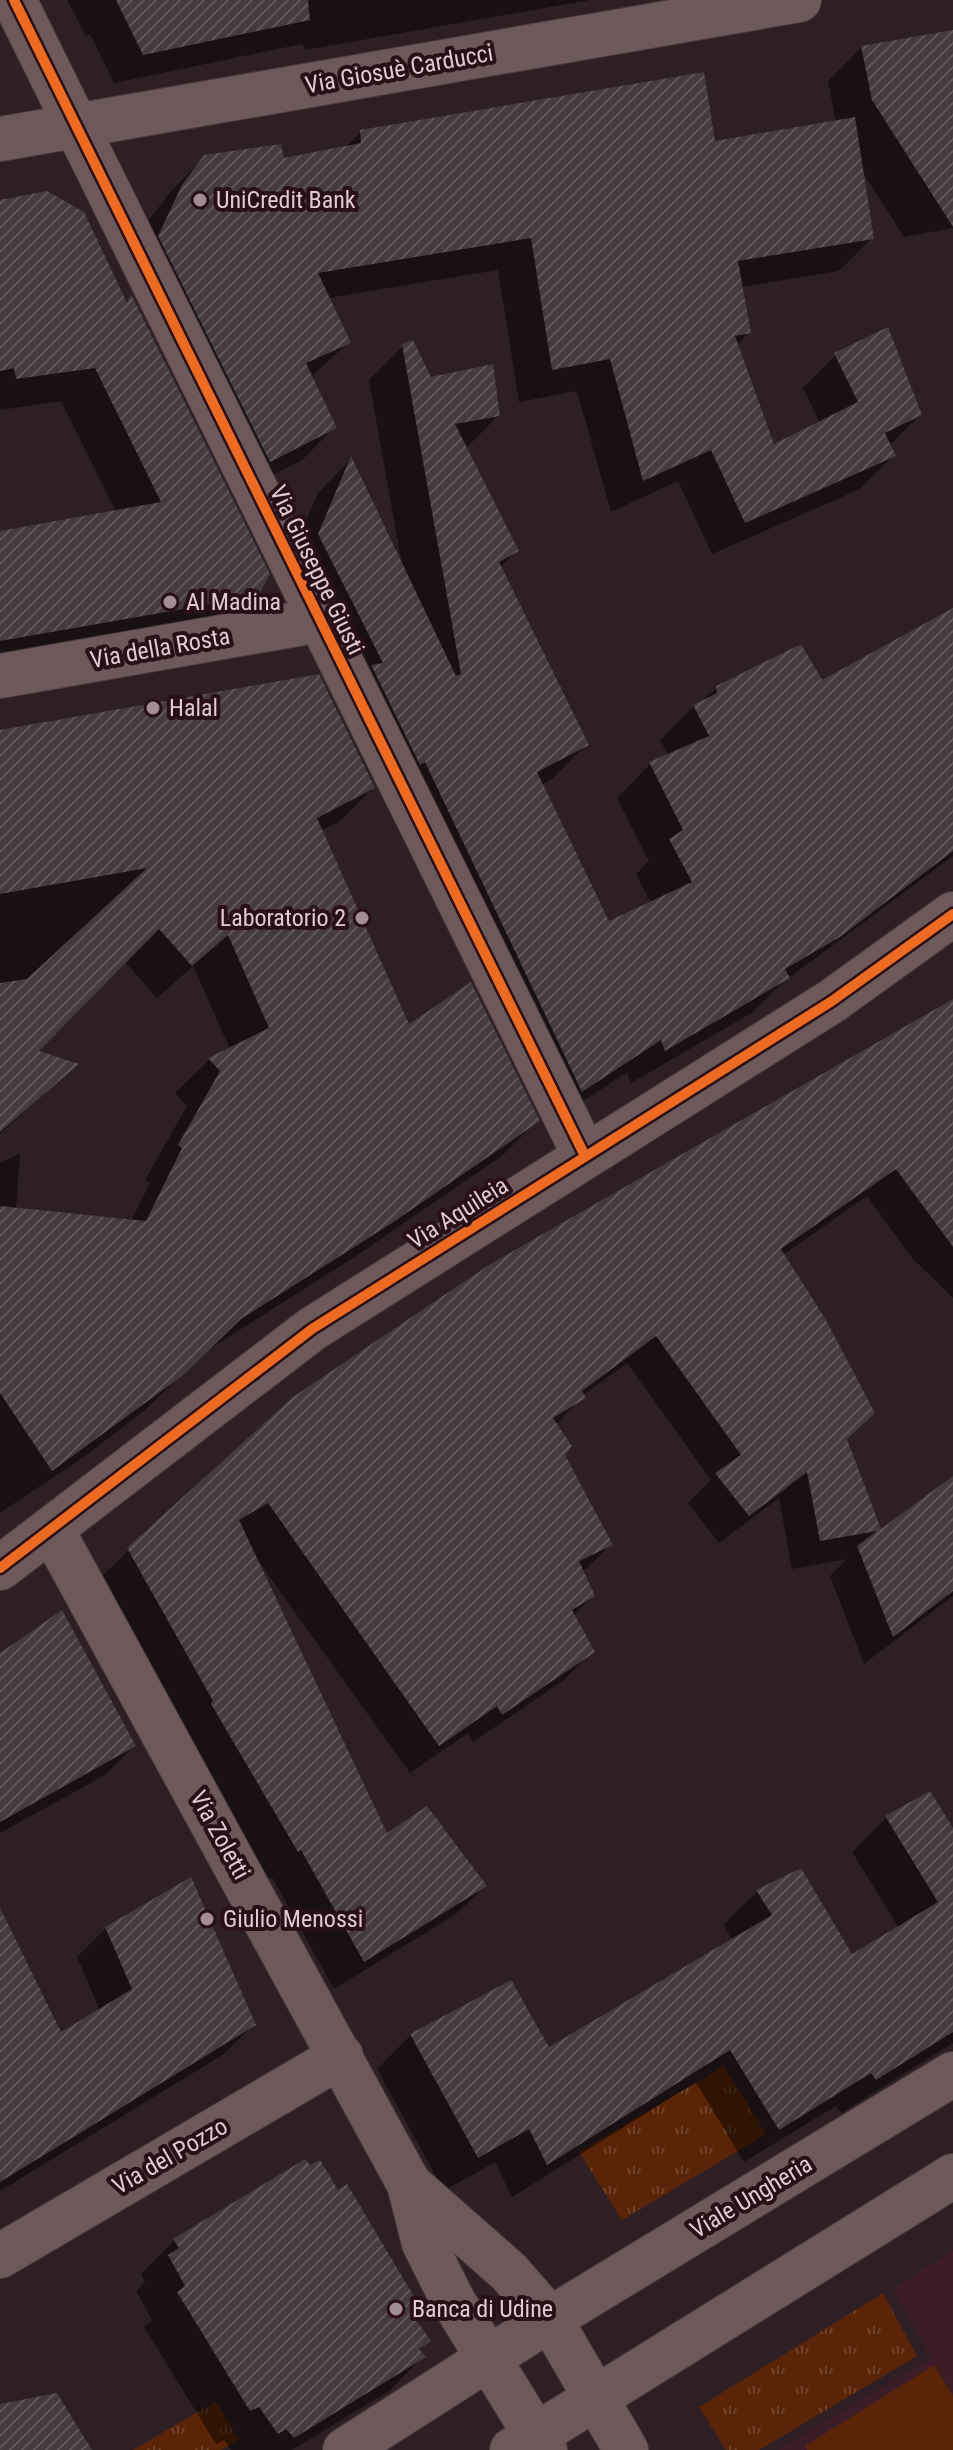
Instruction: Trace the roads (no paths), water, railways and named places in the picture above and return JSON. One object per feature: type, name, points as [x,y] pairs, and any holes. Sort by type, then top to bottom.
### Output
[{"type":"street","name":"Via Giuseppe Giusti","points":[[14,0],[585,1156]]},
{"type":"street","name":"Via Giosuè Carducci","points":[[0,139],[799,0]]},
{"type":"street","name":"Via della Rosta","points":[[0,676],[320,620]]},
{"type":"street","name":"Via Aquileia","points":[[0,1568],[312,1329],[832,1001],[953,914]]},
{"type":"street","name":"Via Zoletti","points":[[52,1530],[409,2184],[424,2243],[486,2359]]},
{"type":"street","name":"Via del Pozzo","points":[[0,2256],[341,2056]]},
{"type":"street","name":"Viale Ungheria","points":[[345,2450],[550,2319],[953,2074]]},
{"type":"street","points":[[486,2359],[530,2445],[598,2396],[953,2176]]},
{"type":"street","name":"Via Zoletti","points":[[409,2184],[509,2272],[550,2319]]},
{"type":"street","points":[[550,2319],[598,2396],[626,2450]]},
{"type":"place","name":"UniCredit Bank","points":[[200,200]]},
{"type":"place","name":"Al Madina","points":[[170,602]]},
{"type":"place","name":"Halal","points":[[153,708]]},
{"type":"place","name":"Laboratorio 2","points":[[362,918]]},
{"type":"place","name":"Giulio Menossi","points":[[207,1919]]},
{"type":"place","name":"Banca di Udine","points":[[396,2309]]}]
